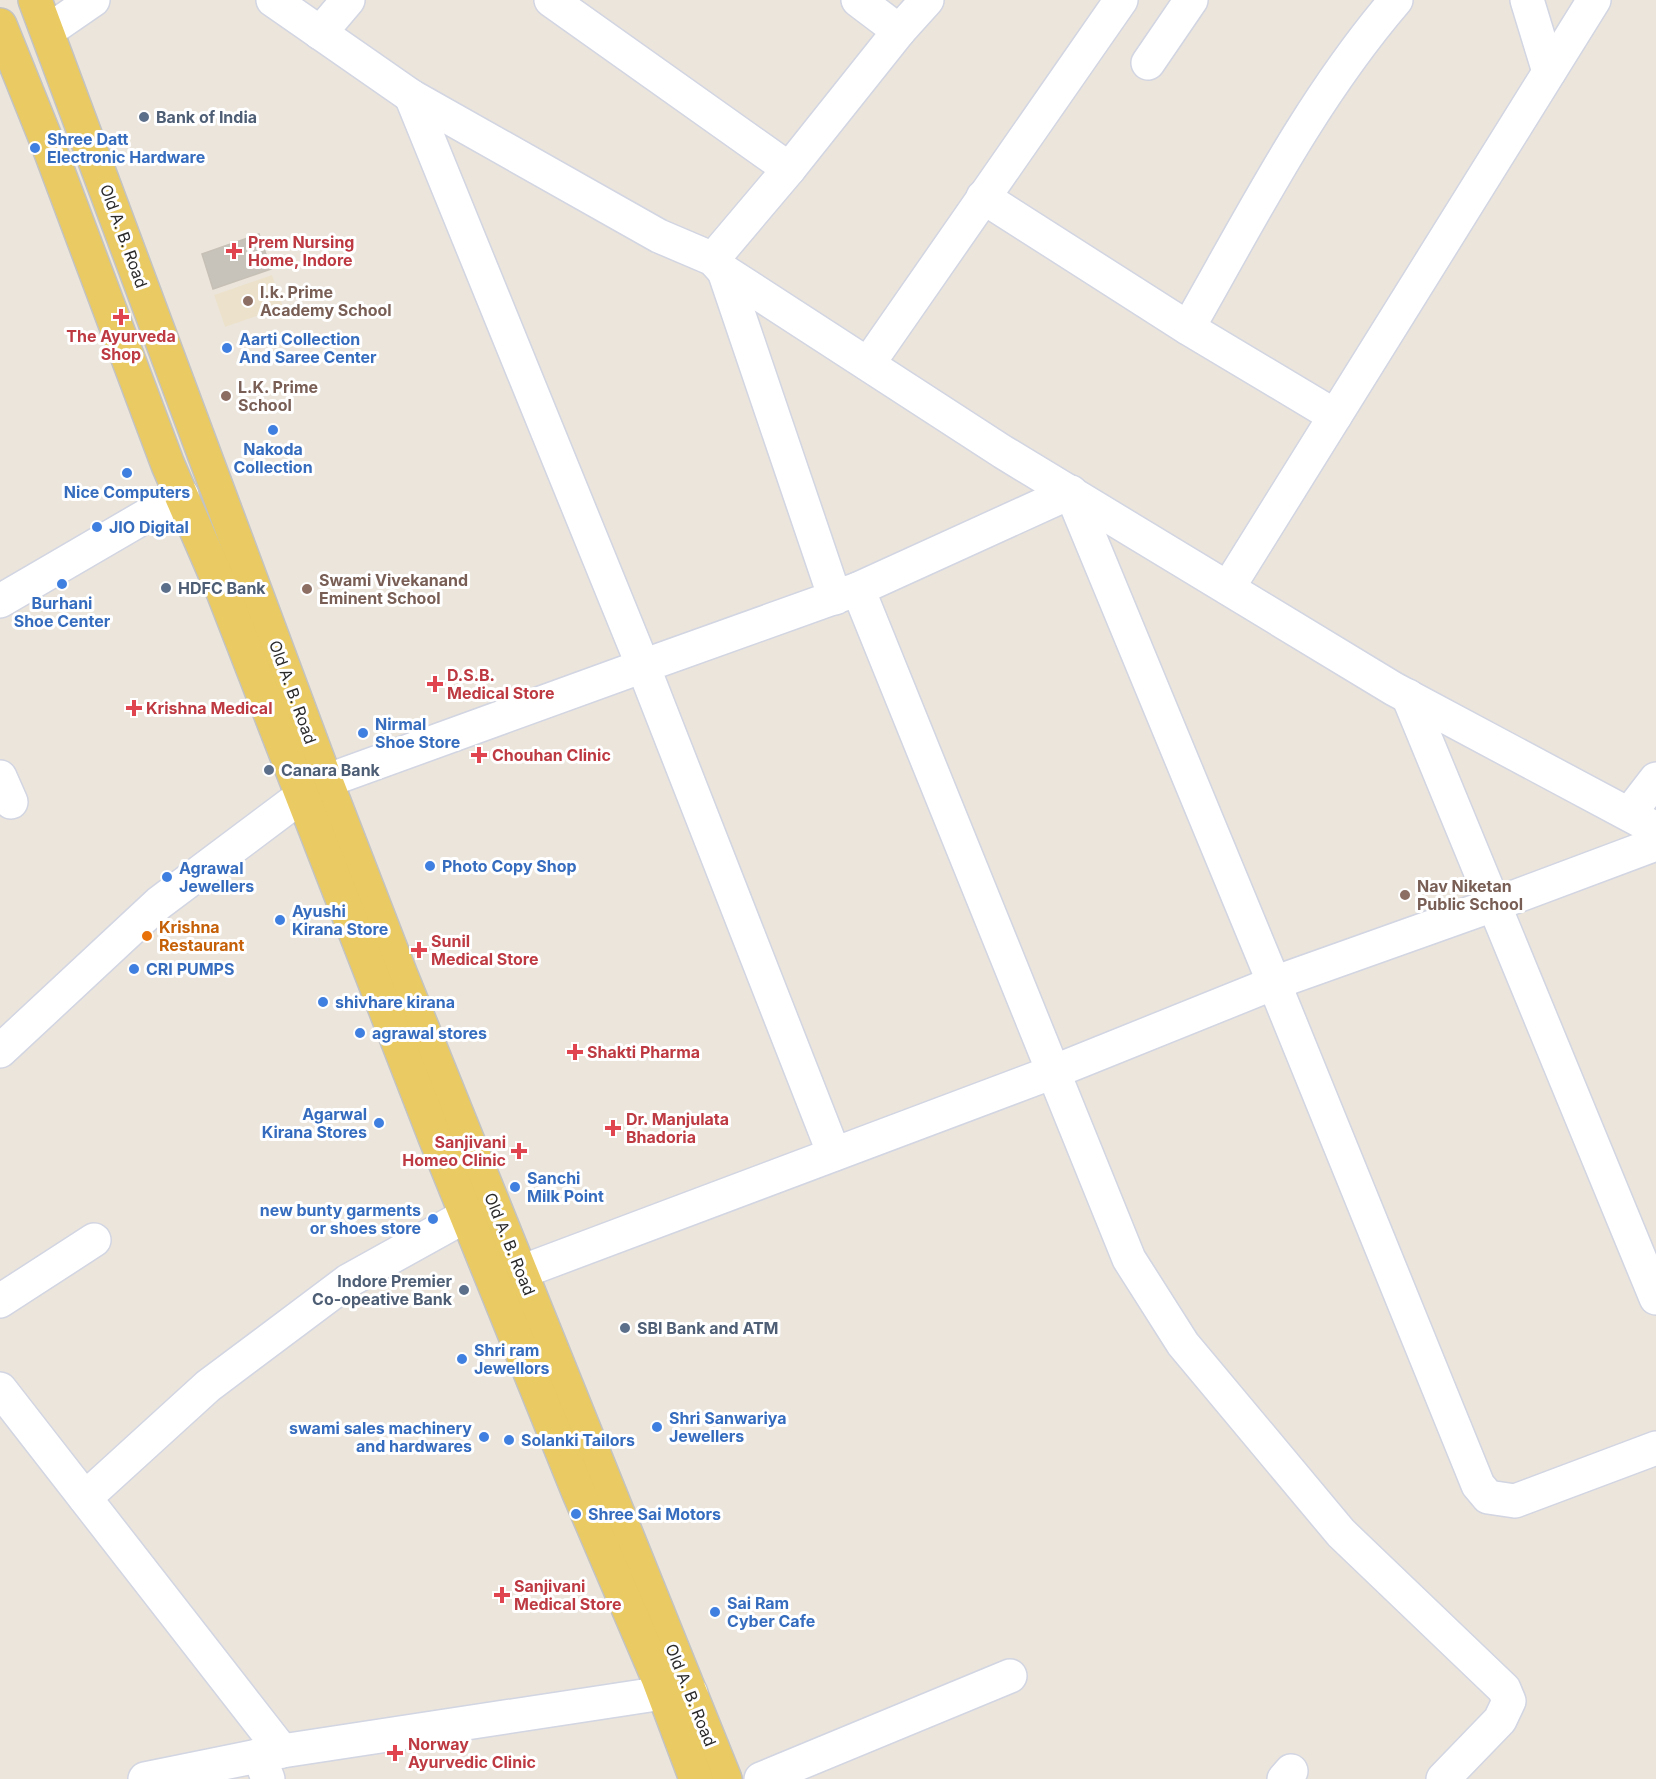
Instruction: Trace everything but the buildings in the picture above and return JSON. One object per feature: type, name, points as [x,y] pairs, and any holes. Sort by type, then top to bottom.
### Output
[{"type":"main road","name":"Old A. B. Road","points":[[35,0],[48,31],[467,1215],[578,1491],[677,1693],[725,1779]]},
{"type":"main road","name":"Old A. B. Road","points":[[0,25],[47,142],[168,465],[314,788],[521,1272],[677,1693],[696,1779]]},
{"type":"street","points":[[48,31],[93,0]]},
{"type":"street","points":[[273,0],[411,96],[659,236],[719,265],[1003,452],[1394,690],[1643,822],[1656,779]]},
{"type":"street","points":[[320,33],[348,0]]},
{"type":"street","points":[[551,0],[789,169]]},
{"type":"street","points":[[858,0],[899,31]]},
{"type":"street","points":[[719,265],[789,169],[899,31],[927,0]]},
{"type":"street","points":[[868,364],[1121,0]]},
{"type":"street","points":[[1148,63],[1191,0]]},
{"type":"street","points":[[1188,328],[1308,118],[1371,29],[1396,0]]},
{"type":"street","points":[[1527,0],[1549,72]]},
{"type":"street","points":[[1228,588],[1594,0]]},
{"type":"street","points":[[411,96],[644,666],[834,1154]]},
{"type":"street","points":[[983,197],[1188,328],[1335,416]]},
{"type":"street","points":[[719,265],[846,593],[1053,1072],[1130,1259],[1183,1344],[1341,1533],[1504,1689],[1509,1701],[1500,1720],[1443,1779]]},
{"type":"street","points":[[0,1051],[159,903],[314,788],[846,593],[1071,492]]},
{"type":"street","points":[[1071,492],[1478,1485],[1488,1497],[1515,1501],[1656,1448]]},
{"type":"street","points":[[0,601],[182,495]]},
{"type":"street","points":[[1408,696],[1656,1298]]},
{"type":"street","points":[[521,1272],[1053,1072],[1274,983],[1493,906],[1656,844]]},
{"type":"street","points":[[85,1498],[208,1386],[348,1281],[467,1215]]},
{"type":"street","points":[[0,1301],[94,1240]]},
{"type":"street","points":[[0,1389],[85,1498],[270,1762]]},
{"type":"street","points":[[761,1779],[1010,1676]]},
{"type":"street","points":[[145,1779],[270,1762],[677,1693]]},
{"type":"shaded area","name":"l.k. Prime Academy School","points":[[272,275],[283,307],[225,327],[214,295]]},
{"type":"place","name":"Bank of India","points":[[144,117]]},
{"type":"place","name":"Shree Datt Electronic Hardware","points":[[35,148]]},
{"type":"place","name":"Prem Nursing Home, Indore","points":[[234,251]]},
{"type":"place","name":"l.k. Prime Academy School","points":[[248,301]]},
{"type":"place","name":"The Ayurveda Shop","points":[[121,317]]},
{"type":"place","name":"Aarti Collection And Saree Center","points":[[227,348]]},
{"type":"place","name":"L.K. Prime School","points":[[226,396]]},
{"type":"place","name":"Nakoda Collection","points":[[273,430]]},
{"type":"place","name":"Nice Computers","points":[[127,473]]},
{"type":"place","name":"JIO Digital","points":[[97,527]]},
{"type":"place","name":"Burhani Shoe Center","points":[[62,584]]},
{"type":"place","name":"HDFC Bank","points":[[166,588]]},
{"type":"place","name":"Swami Vivekanand Eminent School","points":[[307,589]]},
{"type":"place","name":"D.S.B. Medical Store","points":[[435,684]]},
{"type":"place","name":"Krishna Medical","points":[[134,708]]},
{"type":"place","name":"Nirmal Shoe Store","points":[[363,733]]},
{"type":"place","name":"Chouhan Clinic","points":[[479,755]]},
{"type":"place","name":"Canara Bank","points":[[269,770]]},
{"type":"place","name":"Photo Copy Shop","points":[[430,866]]},
{"type":"place","name":"Agrawal Jewellers","points":[[167,877]]},
{"type":"place","name":"Nav Niketan Public School","points":[[1405,895]]},
{"type":"place","name":"Ayushi Kirana Store","points":[[280,920]]},
{"type":"place","name":"Krishna Restaurant","points":[[147,936]]},
{"type":"place","name":"Sunil Medical Store","points":[[419,950]]},
{"type":"place","name":"CRI PUMPS","points":[[134,969]]},
{"type":"place","name":"shivhare kirana","points":[[323,1002]]},
{"type":"place","name":"agrawal stores","points":[[360,1033]]},
{"type":"place","name":"Shakti Pharma","points":[[575,1052]]},
{"type":"place","name":"Agarwal Kirana Stores","points":[[379,1123]]},
{"type":"place","name":"Dr. Manjulata Bhadoria","points":[[613,1128]]},
{"type":"place","name":"Sanjivani Homeo Clinic","points":[[519,1151]]},
{"type":"place","name":"Sanchi Milk Point","points":[[515,1187]]},
{"type":"place","name":"new bunty garments or shoes store","points":[[433,1219]]},
{"type":"place","name":"Indore Premier Co-opeative Bank","points":[[464,1290]]},
{"type":"place","name":"SBI Bank and ATM","points":[[625,1328]]},
{"type":"place","name":"Shri ram Jewellors","points":[[462,1359]]},
{"type":"place","name":"Shri Sanwariya Jewellers","points":[[657,1427]]},
{"type":"place","name":"swami sales machinery and hardwares","points":[[484,1437]]},
{"type":"place","name":"Solanki Tailors","points":[[509,1440]]},
{"type":"place","name":"Shree Sai Motors","points":[[576,1514]]},
{"type":"place","name":"Sanjivani Medical Store","points":[[502,1595]]},
{"type":"place","name":"Sai Ram Cyber Cafe","points":[[715,1612]]},
{"type":"place","name":"Norway Ayurvedic Clinic","points":[[395,1753]]}]
